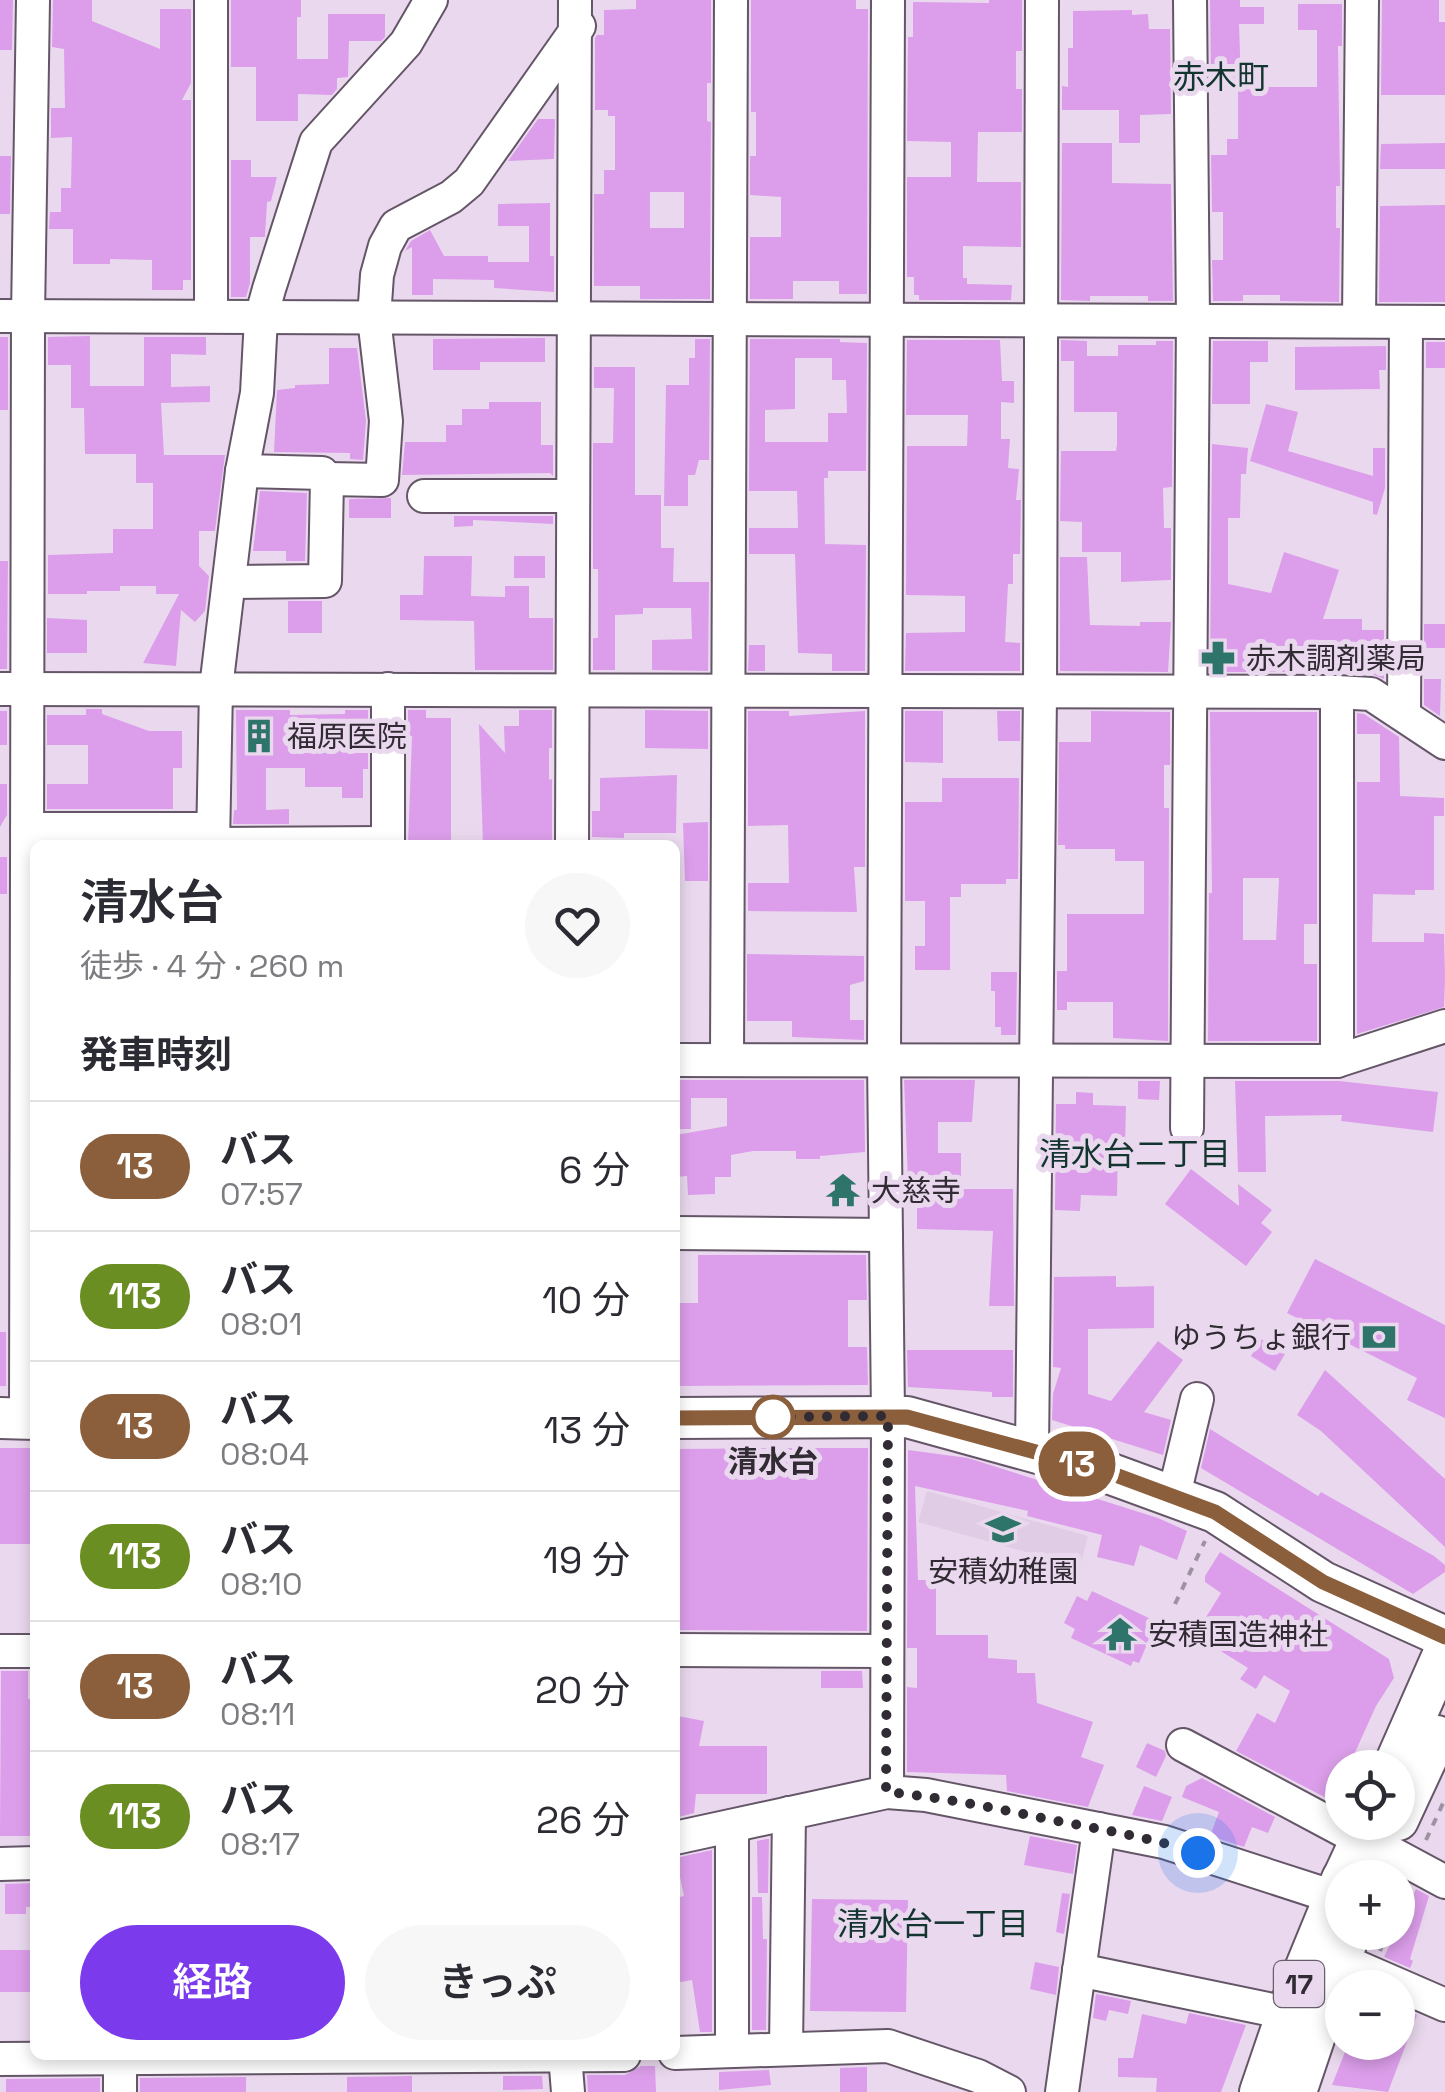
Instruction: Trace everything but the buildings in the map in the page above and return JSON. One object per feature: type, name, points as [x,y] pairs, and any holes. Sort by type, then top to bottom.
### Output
[{"type":"main road","points":[[680,1418],[907,1417],[1032,1451],[1174,1495],[1215,1512],[1323,1582],[1445,1637]]},
{"type":"main road","points":[[1401,1750],[1445,1650]]},
{"type":"main road","name":"17","points":[[1415,1774],[1445,1719]]},
{"type":"main road","name":"17","points":[[1260,2092],[1287,2013],[1325,1940]]},
{"type":"main road","name":"17","points":[[1296,2092],[1331,1950]]},
{"type":"street","points":[[20,1418],[20,1059],[13,979],[26,829],[14,689],[15,120],[32,0]]},
{"type":"street","points":[[211,0],[212,316]]},
{"type":"street","points":[[213,839],[216,688],[242,471],[257,393],[261,318],[316,142],[406,43],[431,0]]},
{"type":"street","points":[[327,479],[382,480],[386,421],[374,318],[376,276],[396,226],[452,197],[469,182],[575,16],[598,0]]},
{"type":"street","points":[[728,1060],[731,0]]},
{"type":"street","points":[[886,1792],[888,0]]},
{"type":"street","points":[[1032,1451],[1042,0]]},
{"type":"street","points":[[1187,1128],[1193,320],[1190,0]]},
{"type":"street","points":[[1359,321],[1362,0]]},
{"type":"street","points":[[572,840],[575,16]]},
{"type":"street","points":[[14,316],[1445,322]]},
{"type":"street","points":[[1404,714],[1406,322]]},
{"type":"street","points":[[229,582],[325,581],[327,479],[322,473],[242,471]]},
{"type":"street","points":[[424,496],[573,496]]},
{"type":"street","points":[[14,689],[1337,692],[1371,694],[1445,742]]},
{"type":"street","points":[[388,689],[388,840]]},
{"type":"street","points":[[1337,692],[1337,1062]]},
{"type":"street","points":[[26,829],[248,840]]},
{"type":"street","points":[[680,1060],[1337,1062],[1445,1026]]},
{"type":"street","points":[[680,1233],[886,1235]]},
{"type":"street","points":[[1174,1495],[1197,1399]]},
{"type":"street","points":[[0,1650],[30,1651]]},
{"type":"street","points":[[680,1650],[887,1651]]},
{"type":"street","points":[[1183,1745],[1325,1813]]},
{"type":"street","points":[[680,1837],[886,1792],[926,1796],[1164,1842],[1325,1903]]},
{"type":"street","points":[[786,2049],[789,1814]]},
{"type":"street","points":[[732,1826],[732,2051]]},
{"type":"street","points":[[1062,2092],[1099,1829]]},
{"type":"street","points":[[1382,1840],[1445,1882]]},
{"type":"street","points":[[0,1864],[30,1864]]},
{"type":"street","points":[[1385,1950],[1445,2005]]},
{"type":"street","points":[[1080,1970],[1287,2013]]},
{"type":"street","points":[[680,2053],[888,2046],[978,2076],[1009,2092]]},
{"type":"street","points":[[0,2058],[30,2058]]},
{"type":"street","points":[[120,2060],[120,2092]]},
{"type":"street","points":[[565,2060],[568,2092]]},
{"type":"path","points":[[1175,1604],[1215,1512]]},
{"type":"shaded area","name":"安積幼稚園","points":[[927,1491],[1088,1536],[1080,1567],[918,1522]]},
{"type":"bus line","name":"13","points":[[680,1418],[907,1417],[1102,1470],[1215,1512],[1323,1582],[1445,1637]]},
{"type":"place","name":"赤木調剤薬局","points":[[1218,658]]},
{"type":"place","name":"福原医院","points":[[259,736]]},
{"type":"place","name":"大慈寺","points":[[843,1190]]},
{"type":"place","name":"ゆうちょ銀行","points":[[1379,1337]]},
{"type":"place","name":"清水台","points":[[773,1417]]},
{"type":"place","name":"安積幼稚園","points":[[1003,1529]]},
{"type":"place","name":"安積国造神社","points":[[1120,1634]]},
{"type":"district","name":"赤木町","points":[[1221,77]]},
{"type":"district","name":"清水台二丁目","points":[[1135,1154]]},
{"type":"district","name":"清水台一丁目","points":[[933,1924]]},
{"type":"route","points":[[773,1417],[888,1416],[886,1792],[926,1796],[1164,1842],[1198,1853]]}]
